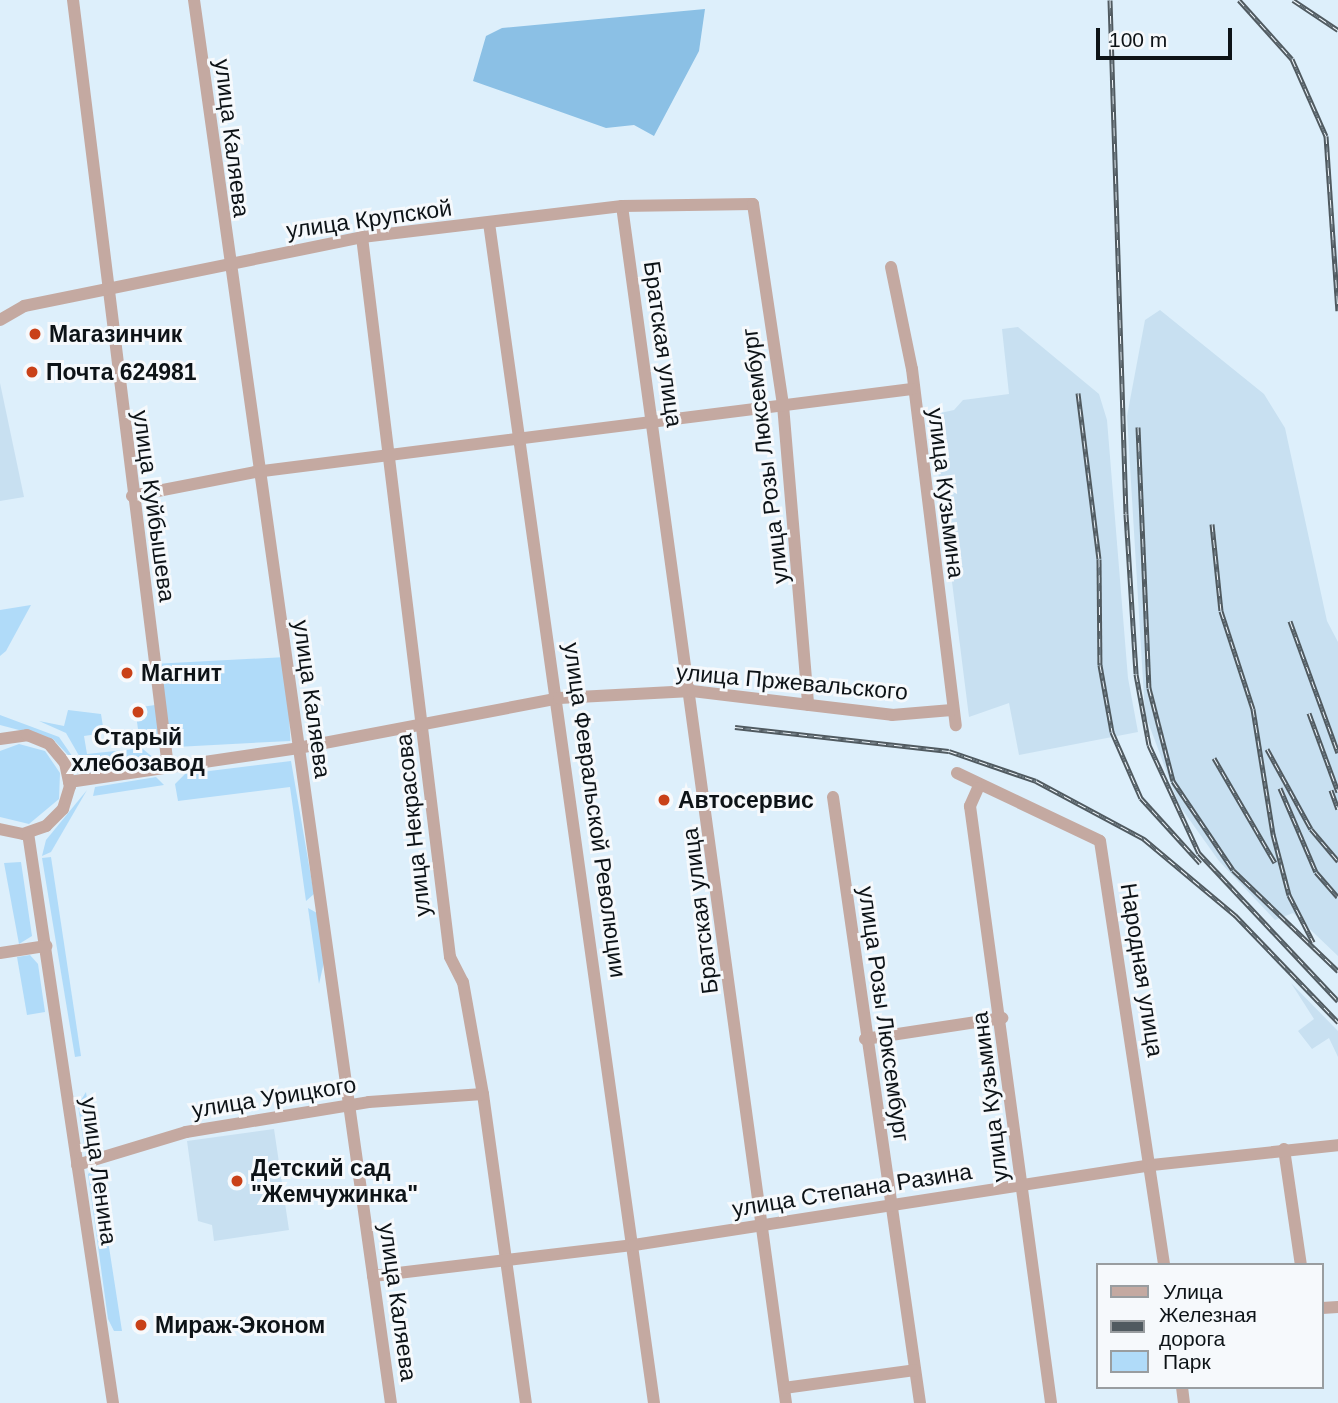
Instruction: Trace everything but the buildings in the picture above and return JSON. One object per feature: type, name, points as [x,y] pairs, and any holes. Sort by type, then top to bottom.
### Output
[{"type":"street","name":"улица Куйбышева","points":[[73,0],[104,291],[167,767]]},
{"type":"street","name":"улица Каляева","points":[[194,0],[255,472],[298,748],[391,1403]]},
{"type":"street","name":"улица Крупской","points":[[0,320],[24,306],[362,237],[622,206],[753,204]]},
{"type":"street","name":"улица Розы Люксембург","points":[[753,204],[783,405],[808,705]]},
{"type":"street","name":"Братская улица","points":[[622,206],[692,691],[757,1226],[786,1403]]},
{"type":"street","name":"улица Февральской Революции","points":[[489,223],[559,698],[654,1403]]},
{"type":"street","name":"улица Некрасова","points":[[362,237],[424,726],[450,957],[463,982],[483,1094],[526,1403]]},
{"type":"street","name":"улица Кузьмина","points":[[891,267],[912,389],[956,725]]},
{"type":"street","points":[[132,496],[255,472],[521,436],[912,389]]},
{"type":"street","name":"улица Пржевальского","points":[[69,782],[298,748],[559,698],[692,691],[892,715],[952,710]]},
{"type":"street","points":[[0,739],[43,740],[61,756],[69,782],[58,816],[28,833],[0,829]]},
{"type":"street","name":"Народная улица","points":[[957,773],[978,788],[1018,799],[1100,841],[1152,1165],[1164,1263]]},
{"type":"street","name":"улица Кузьмина","points":[[978,788],[970,806],[1003,1018],[1021,1184],[1051,1403]]},
{"type":"street","name":"улица Розы Люксембург","points":[[833,797],[865,1039],[920,1403]]},
{"type":"street","name":"улица Ленина","points":[[28,833],[113,1403]]},
{"type":"street","points":[[0,953],[45,940]]},
{"type":"street","points":[[865,1039],[1003,1018]]},
{"type":"street","name":"улица Урицкого","points":[[77,1165],[186,1132],[348,1106],[483,1094]]},
{"type":"street","name":"улица Степана Разина","points":[[373,1276],[634,1245],[1152,1165],[1338,1145]]},
{"type":"street","points":[[1284,1149],[1301,1263]]},
{"type":"street","points":[[784,1388],[915,1370]]},
{"type":"shaded area","points":[[705,9],[699,51],[654,136],[634,125],[606,128],[473,81],[486,36],[502,28]]},
{"type":"shaded area","points":[[1160,310],[1264,394],[1285,428],[1327,621],[1338,642],[1338,956],[1293,913],[1275,920],[1219,861],[1179,805],[1145,714],[1127,416],[1145,320]]},
{"type":"shaded area","points":[[1018,327],[1099,394],[1107,420],[1128,678],[1138,732],[1019,755],[1009,703],[969,717],[931,415],[954,410],[963,400],[1009,394],[1002,329]]},
{"type":"shaded area","points":[[0,383],[24,497],[0,501]]},
{"type":"shaded area","points":[[1291,983],[1338,1031],[1338,1057],[1329,1038],[1312,1049],[1298,1031],[1314,1019]]},
{"type":"shaded area","name":"Детский сад \"Жемчужинка\"","points":[[274,1129],[289,1230],[214,1241],[212,1225],[198,1221],[187,1141]]},
{"type":"green space","points":[[31,605],[6,651],[0,656],[0,610]]},
{"type":"green space","points":[[286,657],[290,741],[162,748],[157,664]]},
{"type":"green space","points":[[155,705],[159,738],[154,742],[138,729],[135,708]]},
{"type":"green space","points":[[68,710],[101,714],[104,733],[84,736],[87,754],[134,749],[133,741],[160,763],[89,773],[66,733],[39,721],[64,726]]},
{"type":"green space","points":[[0,715],[59,737],[81,769],[53,739],[0,725]]},
{"type":"green space","points":[[19,744],[45,751],[60,773],[59,799],[29,824],[0,817],[0,751]]},
{"type":"green space","points":[[291,761],[314,894],[306,901],[290,787],[178,801],[175,784],[185,774]]},
{"type":"green space","points":[[156,777],[164,785],[93,796],[95,787]]},
{"type":"green space","points":[[87,790],[51,852],[42,856],[46,840]]},
{"type":"green space","points":[[51,857],[81,1056],[75,1057],[42,858]]},
{"type":"green space","points":[[21,862],[32,936],[19,944],[4,863]]},
{"type":"green space","points":[[308,908],[317,913],[324,962],[319,984]]},
{"type":"green space","points":[[30,955],[38,964],[45,1012],[27,1015],[17,957]]},
{"type":"green space","points":[[86,1092],[95,1157],[86,1158],[78,1105]]},
{"type":"green space","points":[[97,1168],[122,1331],[114,1331],[108,1319],[88,1174]]},
{"type":"railway","points":[[1110,0],[1126,514],[1136,674],[1149,745],[1199,853],[1338,1001]]},
{"type":"railway","points":[[1239,0],[1292,59],[1326,136],[1338,311]]},
{"type":"railway","points":[[1293,0],[1338,30]]},
{"type":"railway","points":[[1078,393],[1099,559],[1100,665],[1112,732],[1141,798],[1200,863]]},
{"type":"railway","points":[[1138,427],[1149,688],[1173,781],[1233,870],[1338,971]]},
{"type":"railway","points":[[1212,524],[1221,611],[1253,709],[1273,834],[1289,895],[1313,942]]},
{"type":"railway","points":[[1290,621],[1338,753]]},
{"type":"railway","points":[[1309,713],[1338,792]]},
{"type":"railway","points":[[735,727],[949,751],[1036,781],[1144,839],[1235,915],[1338,1022]]},
{"type":"railway","points":[[1267,749],[1311,829],[1338,861]]},
{"type":"railway","points":[[1214,758],[1275,863]]},
{"type":"railway","points":[[1280,788],[1316,872],[1338,897]]},
{"type":"railway","points":[[1331,790],[1338,809]]},
{"type":"place","name":"Магазинчик","points":[[35,334]]},
{"type":"place","name":"Почта 624981","points":[[32,372]]},
{"type":"place","name":"Магнит","points":[[127,673]]},
{"type":"place","name":"Старый хлебозавод","points":[[138,712]]},
{"type":"place","name":"Автосервис","points":[[664,800]]},
{"type":"place","name":"Детский сад \"Жемчужинка\"","points":[[237,1181]]},
{"type":"place","name":"Мираж-Эконом","points":[[141,1325]]}]
